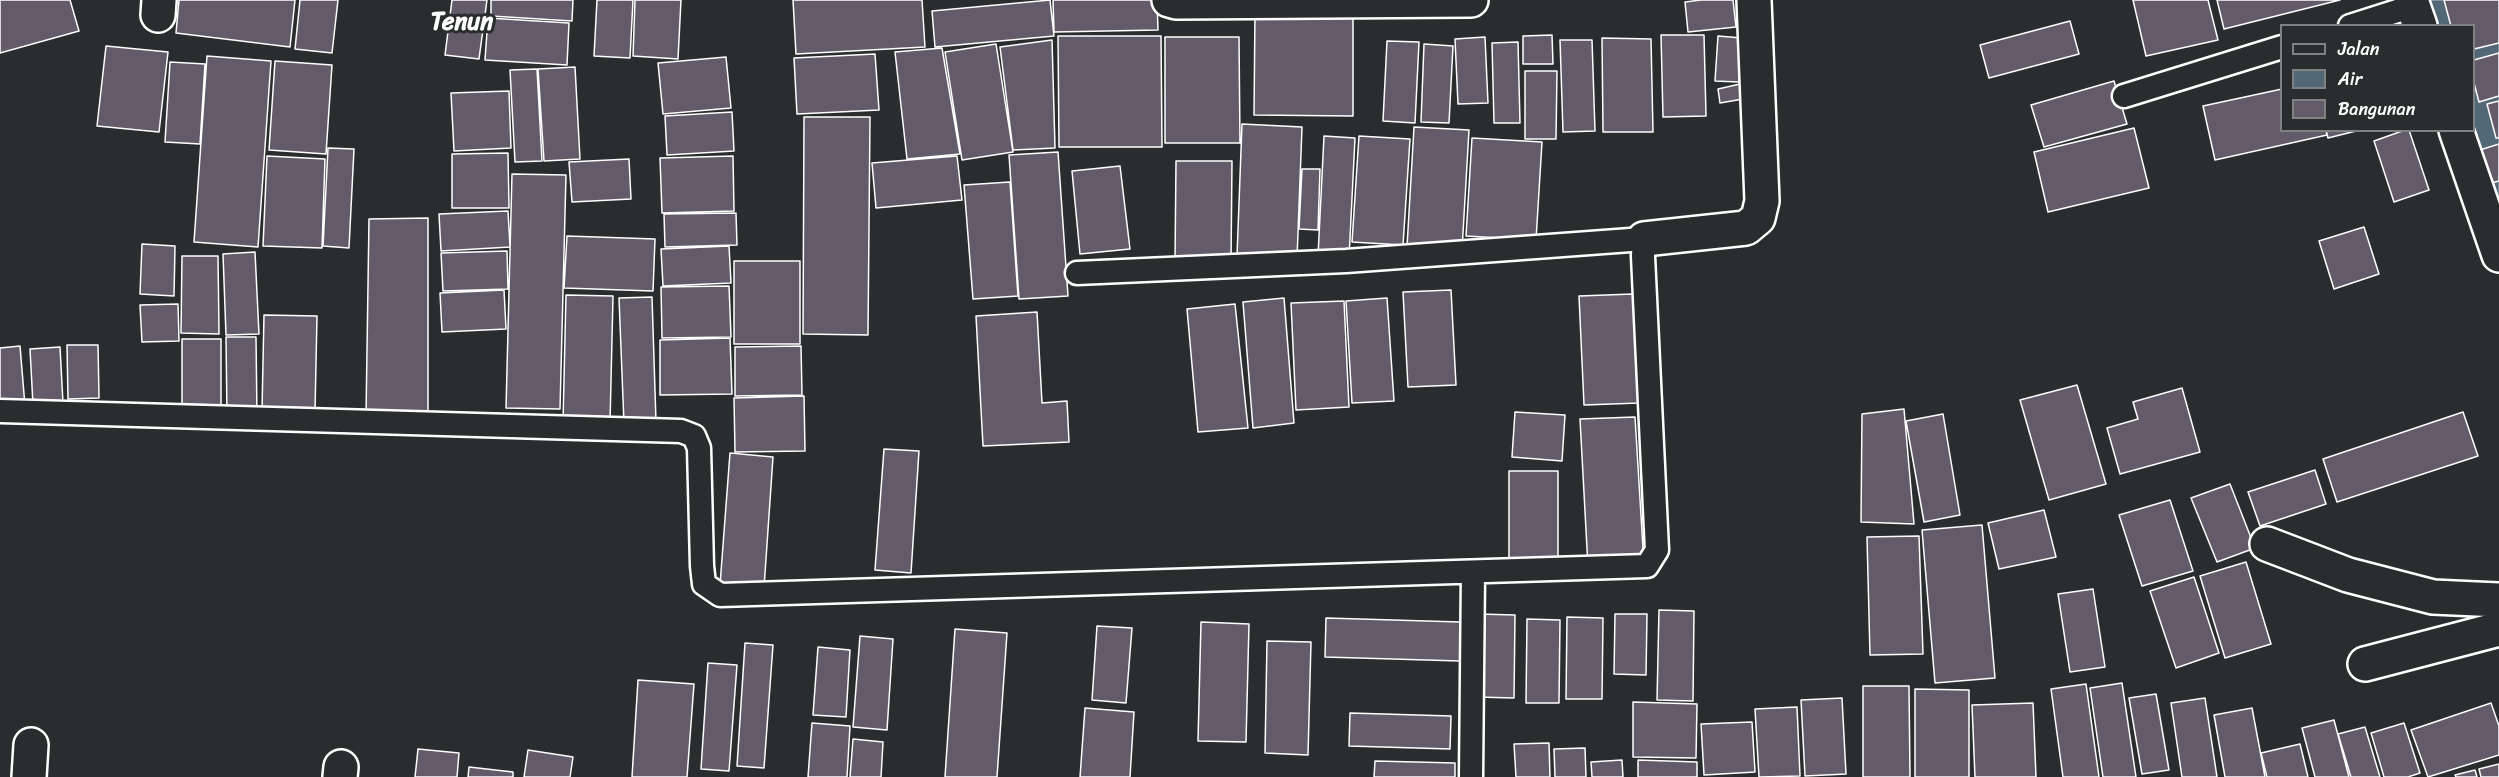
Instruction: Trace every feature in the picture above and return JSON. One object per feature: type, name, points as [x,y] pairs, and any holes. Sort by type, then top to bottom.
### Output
[{"type":"street","points":[[1169,0],[1176,2],[1471,0]]},
{"type":"street","points":[[1644,239],[1746,228],[1758,218],[1762,201],[1755,0]]},
{"type":"street","points":[[2457,132],[2499,255]]},
{"type":"street","points":[[2266,544],[2348,575],[2433,597],[2499,600]]},
{"type":"street","points":[[2365,664],[2499,629]]},
{"type":"street","points":[[28,777],[31,745]]},
{"type":"lane","points":[[2358,24],[2415,10]]},
{"type":"lane","points":[[2124,96],[2280,48]]},
{"type":"lane","points":[[0,411],[681,431],[694,436],[699,448],[704,584],[720,595],[1647,567],[1657,550],[1644,239],[1346,261],[1077,273]]},
{"type":"lane","points":[[1471,777],[1473,573]]},
{"type":"water","points":[[2423,0],[2499,0],[2499,219],[2475,132],[2475,24],[2431,24]]},
{"type":"building","points":[[0,0],[70,0],[79,31],[0,53]]},
{"type":"building","points":[[179,0],[295,0],[290,47],[176,33]]},
{"type":"building","points":[[300,0],[338,0],[332,53],[295,49]]},
{"type":"building","points":[[452,0],[487,0],[479,59],[445,55]]},
{"type":"building","points":[[491,0],[573,0],[572,21],[491,16]]},
{"type":"building","points":[[597,0],[633,0],[630,58],[594,56]]},
{"type":"building","points":[[635,0],[681,0],[678,59],[633,56]]},
{"type":"building","points":[[793,0],[922,0],[925,47],[796,54]]},
{"type":"building","points":[[1050,0],[1054,36],[935,47],[932,11]]},
{"type":"building","points":[[1053,0],[1157,0],[1158,30],[1054,32]]},
{"type":"building","points":[[1733,0],[1736,27],[1688,32],[1685,2]]},
{"type":"building","points":[[2133,0],[2208,0],[2218,40],[2146,56]]},
{"type":"building","points":[[2217,0],[2340,0],[2224,29]]},
{"type":"building","points":[[2444,0],[2499,0],[2499,43],[2475,49],[2475,24],[2450,24]]},
{"type":"building","points":[[1255,12],[1353,13],[1353,116],[1254,115]]},
{"type":"building","points":[[488,18],[569,23],[567,65],[485,60]]},
{"type":"building","points":[[2070,21],[2079,54],[1989,78],[1980,45]]},
{"type":"building","points":[[1552,35],[1553,64],[1523,64],[1523,36]]},
{"type":"building","points":[[1661,35],[1704,35],[1706,116],[1663,117]]},
{"type":"building","points":[[1058,36],[1161,36],[1162,147],[1059,147]]},
{"type":"building","points":[[1718,36],[1742,38],[1739,82],[1715,81]]},
{"type":"building","points":[[1165,37],[1239,37],[1240,143],[1165,143]]},
{"type":"building","points":[[1485,37],[1488,103],[1458,104],[1455,39]]},
{"type":"building","points":[[1602,38],[1651,39],[1653,132],[1603,132]]},
{"type":"building","points":[[1052,40],[1055,148],[1013,150],[1000,47]]},
{"type":"building","points":[[1560,40],[1592,40],[1595,131],[1563,132]]},
{"type":"building","points":[[1387,41],[1419,42],[1415,123],[1383,121]]},
{"type":"building","points":[[1518,42],[1520,123],[1494,123],[1492,43]]},
{"type":"building","points":[[996,44],[1013,152],[962,160],[945,52]]},
{"type":"building","points":[[1424,44],[1453,46],[1449,123],[1421,122]]},
{"type":"building","points":[[106,46],[168,52],[159,132],[97,126]]},
{"type":"building","points":[[942,48],[960,154],[907,159],[895,52]]},
{"type":"building","points":[[2499,53],[2499,96],[2479,102],[2475,87],[2475,60]]},
{"type":"building","points":[[875,54],[879,110],[797,114],[794,58]]},
{"type":"building","points":[[207,56],[271,61],[258,247],[194,242]]},
{"type":"building","points":[[726,57],[731,108],[663,114],[658,63]]},
{"type":"building","points":[[275,61],[332,65],[326,154],[269,150]]},
{"type":"building","points":[[170,62],[205,64],[200,144],[165,142]]},
{"type":"building","points":[[575,67],[580,159],[544,161],[538,69]]},
{"type":"building","points":[[537,69],[542,161],[515,162],[510,70]]},
{"type":"building","points":[[1525,71],[1557,71],[1556,139],[1525,139]]},
{"type":"building","points":[[2114,81],[2127,124],[2044,147],[2031,105]]},
{"type":"building","points":[[1740,84],[1743,99],[1720,103],[1718,89]]},
{"type":"building","points":[[2280,89],[2280,132],[2326,132],[2327,135],[2215,160],[2203,106]]},
{"type":"building","points":[[509,91],[511,148],[454,151],[451,93]]},
{"type":"building","points":[[2499,101],[2499,138],[2496,138],[2487,104]]},
{"type":"building","points":[[732,112],[734,151],[667,155],[665,116]]},
{"type":"building","points":[[804,117],[870,117],[868,335],[803,334]]},
{"type":"building","points":[[1242,124],[1302,127],[1297,259],[1237,256]]},
{"type":"building","points":[[1414,127],[1469,130],[1462,250],[1407,247]]},
{"type":"building","points":[[2134,128],[2149,188],[2048,212],[2034,152]]},
{"type":"building","points":[[2326,132],[2352,132],[2328,138]]},
{"type":"building","points":[[2399,132],[2410,132],[2429,190],[2394,202],[2374,141]]},
{"type":"building","points":[[1324,136],[1355,138],[1349,258],[1318,256]]},
{"type":"building","points":[[1359,136],[1410,139],[1403,245],[1352,242]]},
{"type":"building","points":[[1472,138],[1542,142],[1536,240],[1466,236]]},
{"type":"building","points":[[2499,144],[2499,181],[2491,183],[2480,150]]},
{"type":"building","points":[[328,148],[354,149],[349,248],[323,246]]},
{"type":"building","points":[[1058,152],[1068,296],[1019,299],[1009,155]]},
{"type":"building","points":[[508,153],[509,208],[452,208],[452,154]]},
{"type":"building","points":[[267,156],[325,159],[322,248],[263,246]]},
{"type":"building","points":[[733,156],[734,211],[662,213],[660,158]]},
{"type":"building","points":[[957,156],[962,200],[876,208],[872,163]]},
{"type":"building","points":[[629,159],[631,199],[572,202],[569,162]]},
{"type":"building","points":[[1176,161],[1232,161],[1231,262],[1175,261]]},
{"type":"building","points":[[1120,166],[1130,249],[1080,254],[1072,171]]},
{"type":"building","points":[[1302,169],[1320,169],[1318,230],[1299,229]]},
{"type":"building","points":[[512,174],[566,175],[560,409],[506,408]]},
{"type":"building","points":[[1010,182],[1018,296],[973,299],[964,185]]},
{"type":"building","points":[[508,211],[510,247],[441,251],[439,214]]},
{"type":"building","points":[[736,213],[737,245],[665,247],[664,214]]},
{"type":"building","points":[[428,218],[428,418],[366,416],[369,219]]},
{"type":"building","points":[[2364,227],[2379,274],[2334,289],[2319,241]]},
{"type":"building","points":[[567,236],[655,239],[653,291],[564,288]]},
{"type":"building","points":[[142,244],[175,246],[174,296],[140,294]]},
{"type":"building","points":[[729,246],[731,283],[663,286],[661,249]]},
{"type":"building","points":[[507,251],[508,289],[443,291],[441,253]]},
{"type":"building","points":[[255,252],[259,334],[226,335],[223,254]]},
{"type":"building","points":[[182,256],[218,256],[219,334],[181,333]]},
{"type":"building","points":[[734,261],[800,261],[800,344],[734,344]]},
{"type":"building","points":[[729,286],[731,337],[662,338],[661,287]]},
{"type":"building","points":[[504,290],[506,329],[442,332],[440,293]]},
{"type":"building","points":[[1451,290],[1456,385],[1408,387],[1403,292]]},
{"type":"building","points":[[1633,294],[1639,403],[1584,405],[1579,296]]},
{"type":"building","points":[[566,295],[613,296],[610,423],[563,422]]},
{"type":"building","points":[[652,297],[656,422],[624,424],[619,298]]},
{"type":"building","points":[[1284,298],[1294,423],[1253,428],[1243,302]]},
{"type":"building","points":[[1387,298],[1394,401],[1352,403],[1346,301]]},
{"type":"building","points":[[1344,301],[1349,407],[1296,410],[1291,303]]},
{"type":"building","points":[[178,304],[179,341],[142,342],[140,305]]},
{"type":"building","points":[[1235,304],[1248,428],[1198,432],[1187,309]]},
{"type":"building","points":[[1037,312],[1042,403],[1067,401],[1069,442],[983,446],[976,316]]},
{"type":"building","points":[[264,315],[317,316],[315,411],[262,410]]},
{"type":"building","points":[[226,337],[256,337],[257,417],[227,417]]},
{"type":"building","points":[[730,338],[732,394],[660,395],[660,340]]},
{"type":"building","points":[[182,339],[221,339],[221,415],[182,415]]},
{"type":"building","points":[[67,345],[98,345],[99,398],[68,399]]},
{"type":"building","points":[[20,346],[25,406],[0,408],[0,348]]},
{"type":"building","points":[[801,346],[802,395],[735,396],[735,347]]},
{"type":"building","points":[[60,347],[63,403],[33,405],[30,349]]},
{"type":"building","points":[[2077,385],[2106,484],[2049,500],[2020,400]]},
{"type":"building","points":[[2182,388],[2200,452],[2120,474],[2107,428],[2138,419],[2133,402]]},
{"type":"building","points":[[804,396],[805,451],[735,452],[734,398]]},
{"type":"building","points":[[1904,409],[1914,524],[1861,522],[1862,414]]},
{"type":"building","points":[[1515,412],[1565,415],[1562,461],[1512,457]]},
{"type":"building","points":[[2463,412],[2478,456],[2337,502],[2323,459]]},
{"type":"building","points":[[1943,414],[1960,515],[1924,522],[1906,421]]},
{"type":"building","points":[[1635,417],[1644,565],[1588,567],[1580,419]]},
{"type":"building","points":[[884,449],[919,451],[911,573],[875,570]]},
{"type":"building","points":[[730,453],[773,457],[764,588],[720,585]]},
{"type":"building","points":[[2315,470],[2326,504],[2260,526],[2248,492]]},
{"type":"building","points":[[1509,471],[1558,471],[1558,562],[1509,562]]},
{"type":"building","points":[[2230,484],[2255,548],[2217,562],[2191,498]]},
{"type":"building","points":[[2170,500],[2193,571],[2142,586],[2119,515]]},
{"type":"building","points":[[2044,510],[2056,557],[1999,569],[1988,523]]},
{"type":"building","points":[[1982,525],[1995,678],[1935,683],[1922,530]]},
{"type":"building","points":[[1919,536],[1923,654],[1870,655],[1867,537]]},
{"type":"building","points":[[2246,562],[2271,644],[2225,658],[2200,576]]},
{"type":"building","points":[[2194,577],[2219,653],[2176,668],[2150,591]]},
{"type":"building","points":[[2093,589],[2105,667],[2070,672],[2058,594]]},
{"type":"building","points":[[1659,610],[1694,611],[1693,701],[1657,700]]},
{"type":"building","points":[[1478,614],[1515,615],[1514,698],[1477,697]]},
{"type":"building","points":[[1615,614],[1647,614],[1646,675],[1614,674]]},
{"type":"building","points":[[1567,617],[1603,618],[1602,699],[1566,699]]},
{"type":"building","points":[[1326,618],[1460,622],[1460,661],[1325,657]]},
{"type":"building","points":[[1527,619],[1560,620],[1559,703],[1526,703]]},
{"type":"building","points":[[1201,622],[1249,624],[1246,742],[1198,741]]},
{"type":"building","points":[[1097,626],[1132,628],[1126,703],[1092,700]]},
{"type":"building","points":[[955,629],[1007,633],[997,777],[945,777]]},
{"type":"building","points":[[860,636],[893,639],[887,730],[853,727]]},
{"type":"building","points":[[1267,641],[1311,642],[1308,755],[1265,753]]},
{"type":"building","points":[[745,643],[773,645],[764,768],[737,766]]},
{"type":"building","points":[[818,647],[850,650],[846,717],[813,715]]},
{"type":"building","points":[[708,663],[737,665],[729,771],[701,769]]},
{"type":"building","points":[[638,680],[694,684],[687,777],[632,777]]},
{"type":"building","points":[[2122,683],[2136,777],[2103,777],[2090,688]]},
{"type":"building","points":[[2086,684],[2099,777],[2063,777],[2051,689]]},
{"type":"building","points":[[1863,686],[1909,686],[1910,777],[1863,777]]},
{"type":"building","points":[[1915,689],[1969,690],[1969,777],[1915,777]]},
{"type":"building","points":[[2156,694],[2169,770],[2142,774],[2129,698]]},
{"type":"building","points":[[1842,698],[1846,774],[1805,776],[1801,700]]},
{"type":"building","points":[[2205,698],[2217,777],[2182,777],[2171,703]]},
{"type":"building","points":[[1633,702],[1697,704],[1696,758],[1633,757]]},
{"type":"building","points":[[2033,703],[2036,777],[1975,777],[1972,705]]},
{"type":"building","points":[[2491,703],[2499,726],[2499,755],[2428,777],[2411,730]]},
{"type":"building","points":[[1797,707],[1800,776],[1759,777],[1755,709]]},
{"type":"building","points":[[1085,708],[1134,712],[1130,777],[1080,777]]},
{"type":"building","points":[[2252,708],[2265,777],[2225,777],[2214,715]]},
{"type":"building","points":[[1350,713],[1451,716],[1450,749],[1349,746]]},
{"type":"building","points":[[2334,720],[2349,777],[2315,777],[2302,728]]},
{"type":"building","points":[[1752,722],[1755,772],[1704,775],[1701,724]]},
{"type":"building","points":[[812,723],[850,726],[847,777],[808,777]]},
{"type":"building","points":[[2404,723],[2420,773],[2408,777],[2384,777],[2371,733]]},
{"type":"building","points":[[2365,727],[2380,777],[2351,777],[2338,734]]},
{"type":"building","points":[[853,739],[883,742],[881,777],[850,777]]},
{"type":"building","points":[[1549,743],[1550,777],[1516,777],[1514,744]]},
{"type":"building","points":[[2300,744],[2308,777],[2267,777],[2261,753]]},
{"type":"building","points":[[1585,748],[1586,777],[1555,777],[1554,749]]},
{"type":"building","points":[[418,749],[459,753],[457,777],[415,777]]},
{"type":"building","points":[[528,750],[573,757],[570,777],[524,777]]},
{"type":"building","points":[[1622,760],[1623,777],[1592,777],[1591,762]]},
{"type":"building","points":[[1638,760],[1697,762],[1697,777],[1638,777]]},
{"type":"building","points":[[1375,761],[1455,763],[1455,777],[1374,777]]},
{"type":"building","points":[[2499,764],[2499,777],[2481,777],[2479,769]]},
{"type":"building","points":[[469,767],[513,772],[513,777],[468,777]]},
{"type":"building","points":[[2475,770],[2477,777],[2456,777],[2455,775]]},
{"type":"district","name":"Tenun","points":[[462,23]]}]
